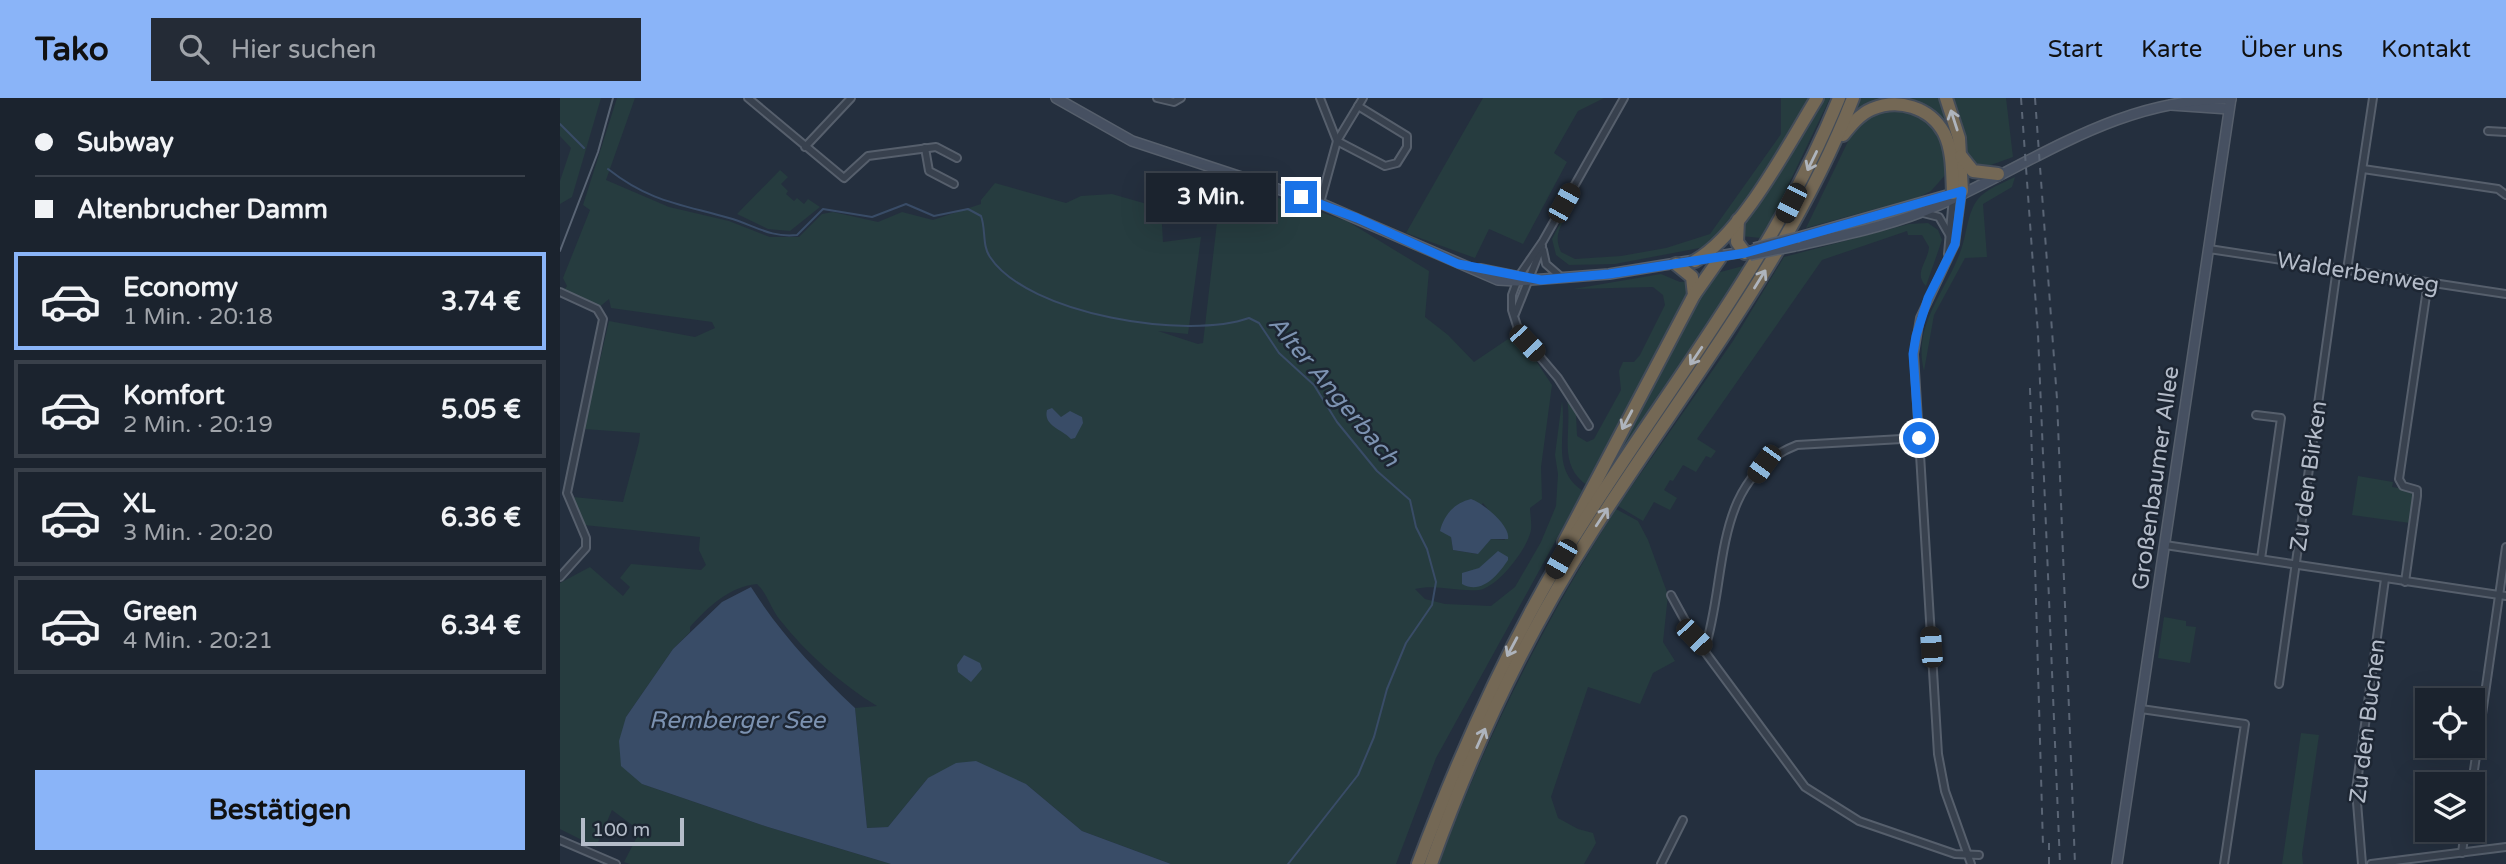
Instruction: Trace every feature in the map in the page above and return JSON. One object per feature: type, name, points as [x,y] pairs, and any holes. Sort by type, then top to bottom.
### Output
[{"type":"highway","points":[[1695,261],[1716,247],[1738,220],[1817,98]]},
{"type":"highway","points":[[1418,864],[1480,708],[1545,587],[1584,522],[1716,326],[1780,224],[1822,140],[1839,98]]},
{"type":"highway","points":[[1431,864],[1493,711],[1549,603],[1593,530],[1725,337],[1794,224],[1836,143],[1853,98]]},
{"type":"highway","points":[[1946,98],[1956,124],[1961,155],[1956,194]]},
{"type":"highway","points":[[1836,143],[1870,110],[1896,104],[1918,108],[1943,131],[1949,146],[1956,194]]},
{"type":"highway","points":[[1961,155],[1973,171],[1998,174]]},
{"type":"highway","points":[[1738,220],[1737,242],[1749,252]]},
{"type":"highway","points":[[1545,587],[1574,519],[1694,295],[1720,258]]},
{"type":"highway","points":[[1676,264],[1692,277],[1694,295]]},
{"type":"main road","points":[[1056,98],[1087,118],[1155,150],[1320,203],[1498,280],[1562,278],[1676,264],[1797,242],[1918,212],[2110,118],[2190,98],[2230,102]]},
{"type":"main road","name":"Großenbaumer Allee","points":[[2117,864],[2230,102]]},
{"type":"main road","points":[[1797,242],[1956,194]]},
{"type":"street","points":[[748,98],[844,178],[868,156],[936,147],[957,158]]},
{"type":"street","points":[[806,147],[851,98]]},
{"type":"street","points":[[1157,98],[1165,102],[1181,98]]},
{"type":"street","points":[[1320,98],[1337,141],[1385,166],[1397,163],[1407,147],[1407,136],[1358,106]]},
{"type":"street","points":[[1320,203],[1337,141],[1363,98]]},
{"type":"street","points":[[1589,426],[1558,378],[1519,332],[1512,302],[1521,279],[1624,98]]},
{"type":"street","points":[[2347,270],[2373,98]]},
{"type":"street","points":[[2488,131],[2506,132]]},
{"type":"street","points":[[925,148],[929,171],[954,184]]},
{"type":"street","points":[[2363,169],[2498,189],[2506,195]]},
{"type":"street","points":[[1948,258],[1956,194]]},
{"type":"street","points":[[1956,194],[1959,228],[1920,318],[1913,354],[1938,754],[1945,791],[1971,864]]},
{"type":"street","points":[[1918,212],[1939,217],[1950,236]]},
{"type":"street","points":[[1543,241],[1546,264],[1562,278]]},
{"type":"street","name":"Walderbenweg","points":[[2209,249],[2506,294]]},
{"type":"street","name":"Zu den Birken","points":[[2279,684],[2337,268]]},
{"type":"street","points":[[1514,319],[1521,279]]},
{"type":"street","points":[[2405,582],[2417,491],[2403,486],[2399,479],[2428,282]]},
{"type":"street","points":[[560,292],[597,309],[603,319],[568,493],[586,538],[586,548],[560,577]]},
{"type":"street","points":[[2256,415],[2281,418],[2261,559]]},
{"type":"street","points":[[1705,648],[1729,519],[1764,464],[1782,451],[1811,443],[1919,438]]},
{"type":"street","points":[[2165,545],[2502,596]]},
{"type":"street","points":[[2474,772],[2502,596],[2506,547]]},
{"type":"street","name":"Zu den Buchen","points":[[2362,864],[2356,790],[2385,579]]},
{"type":"street","points":[[1671,595],[1681,617],[1805,787],[1858,821],[1924,845],[1979,855]]},
{"type":"street","points":[[2141,709],[2245,724],[2224,864]]},
{"type":"street","points":[[1661,864],[1683,820]]},
{"type":"street","points":[[560,840],[616,864]]},
{"type":"street","points":[[2462,853],[2463,842]]},
{"type":"street","points":[[2371,864],[2506,847]]},
{"type":"green space","points":[[560,98],[601,98],[572,197],[560,204],[560,181],[571,148],[560,136]]},
{"type":"green space","points":[[617,98],[635,98],[606,180],[669,207],[729,221],[770,237],[799,237],[822,214],[833,212],[878,222],[902,212],[933,220],[981,204],[981,200],[995,183],[1066,203],[1081,196],[1112,194],[1161,208],[1163,242],[1201,237],[1188,334],[1158,331],[1198,344],[1203,343],[1222,179],[1347,221],[1429,271],[1425,317],[1448,335],[1474,362],[1508,339],[1532,355],[1552,385],[1541,467],[1542,499],[1530,508],[1529,538],[1518,556],[1495,582],[1479,590],[1431,587],[1415,589],[1425,599],[1445,604],[1491,606],[1515,587],[1541,542],[1556,506],[1558,474],[1555,455],[1562,401],[1563,462],[1566,472],[1583,491],[1436,758],[1396,864],[1171,864],[1082,831],[1026,784],[928,778],[888,827],[867,828],[855,708],[877,706],[838,678],[801,645],[780,620],[757,584],[729,593],[697,619],[626,717],[642,784],[768,827],[891,864],[630,864],[624,862],[640,831],[612,810],[596,847],[560,829],[560,583],[590,567],[623,596],[630,587],[620,578],[631,564],[701,570],[706,565],[699,550],[700,537],[584,525],[573,497],[623,502],[639,442],[640,433],[584,429],[609,321],[695,337],[715,328],[712,322],[611,308],[609,299],[597,309],[562,293],[567,286],[563,278],[590,210],[583,205]],"holes":[[[1483,503],[1494,517],[1505,540],[1491,539],[1477,554],[1453,550],[1451,537]]]},
{"type":"green space","points":[[1483,98],[1604,98],[1578,111],[1554,153],[1567,162],[1523,244],[1489,229],[1475,258],[1406,233]]},
{"type":"green space","points":[[1781,98],[1813,98],[1736,216],[1710,246],[1615,264],[1569,265],[1556,255],[1552,239],[1567,210],[1569,211],[1559,231],[1558,241],[1561,252],[1575,259],[1621,256],[1666,248],[1710,234],[1781,134]]},
{"type":"green space","points":[[1821,98],[1830,98],[1761,238],[1741,236],[1744,222]]},
{"type":"green space","points":[[1860,98],[1942,98],[1956,144],[1909,102],[1853,117]]},
{"type":"green space","points":[[1952,98],[2006,98],[2013,157],[1980,169],[1967,161],[1962,122]]},
{"type":"green space","points":[[1907,108],[1926,121],[1938,134],[1944,150],[1946,174],[1931,191],[1919,197],[1806,228],[1855,127],[1872,112]]},
{"type":"green space","points":[[780,170],[788,177],[781,184],[788,191],[786,194],[794,201],[797,198],[804,204],[808,199],[820,207],[790,231],[768,229],[737,214]]},
{"type":"green space","points":[[2015,177],[2012,187],[1983,204],[1987,257],[1965,258],[1934,315],[1924,371],[1923,338],[1927,323],[1961,250],[1974,205],[1985,192]]},
{"type":"green space","points":[[1928,223],[1938,230],[1942,240],[1926,286],[1921,272],[1929,247],[1922,235],[1908,235],[1907,231],[1822,260],[1697,439],[1716,451],[1711,458],[1706,456],[1696,472],[1683,465],[1673,481],[1670,480],[1664,490],[1677,498],[1670,510],[1654,502],[1643,521],[1618,506],[1733,341],[1784,257],[1909,224]]},
{"type":"green space","points":[[1747,265],[1587,505],[1697,298],[1713,274]]},
{"type":"green space","points":[[1661,274],[1680,282],[1691,281],[1692,286],[1588,486],[1578,477],[1569,458],[1567,399],[1576,413],[1577,436],[1587,442],[1594,439],[1621,390],[1619,371],[1623,362],[1634,362],[1640,355],[1665,305],[1663,295],[1653,287],[1573,289]]},
{"type":"green space","points":[[2358,476],[2393,482],[2392,487],[2410,490],[2414,500],[2410,523],[2352,515]]},
{"type":"green space","points":[[1616,509],[1638,521],[1648,540],[1668,595],[1663,642],[1675,661],[1653,673],[1640,704],[1588,687],[1551,797],[1558,818],[1578,829],[1593,833],[1596,843],[1584,864],[1439,864],[1476,772],[1518,682],[1564,595]]},
{"type":"green space","points":[[2164,617],[2186,621],[2186,626],[2196,627],[2190,663],[2158,658]]},
{"type":"green space","points":[[2301,733],[2319,735],[2302,854],[2303,864],[2282,864]]},
{"type":"water","points":[[1052,408],[1061,417],[1070,411],[1082,417],[1083,423],[1075,438],[1071,439],[1050,424],[1047,410]]},
{"type":"water","points":[[1471,499],[1495,516],[1508,534],[1508,539],[1491,539],[1478,554],[1453,550],[1451,537],[1440,531],[1451,510]]},
{"type":"water","points":[[1498,551],[1508,557],[1508,560],[1489,582],[1476,587],[1462,584],[1462,573],[1479,568]]},
{"type":"water","name":"Remberger See","points":[[751,587],[799,650],[855,708],[867,828],[888,827],[928,778],[956,763],[976,761],[1026,784],[1082,831],[1171,864],[891,864],[768,827],[642,784],[621,766],[619,741],[626,717],[673,649],[722,602]]},
{"type":"water","points":[[964,655],[980,663],[982,669],[971,682],[958,672],[957,665]]},
{"type":"waterway","name":"Alter Angerbach","points":[[560,124],[584,148]]},
{"type":"waterway","name":"Alter Angerbach","points":[[608,169],[652,195],[778,235],[797,235],[823,209],[872,217],[906,204],[934,216],[968,209],[981,216],[990,257],[1010,277],[1038,294],[1073,308],[1150,324],[1222,324],[1249,318],[1259,323],[1279,353],[1314,385],[1337,422],[1377,471],[1410,500],[1416,527],[1427,549],[1436,582],[1432,605],[1406,643],[1387,689],[1374,737],[1358,775],[1288,864]]},
{"type":"tram line","points":[[560,251],[598,152],[613,98]]},
{"type":"railway","points":[[2021,98],[2038,334],[2060,864]]},
{"type":"railway","points":[[2035,98],[2057,399],[2075,864]]},
{"type":"railway","points":[[2030,388],[2043,846]]},
{"type":"railway","points":[[2049,836],[2049,864]]},
{"type":"route","points":[[1301,197],[1357,218],[1458,264],[1528,280],[1541,280],[1609,274],[1745,253],[1759,246],[1845,226],[1962,191],[1961,215],[1955,244],[1928,298],[1916,336],[1913,354],[1919,438]]}]
